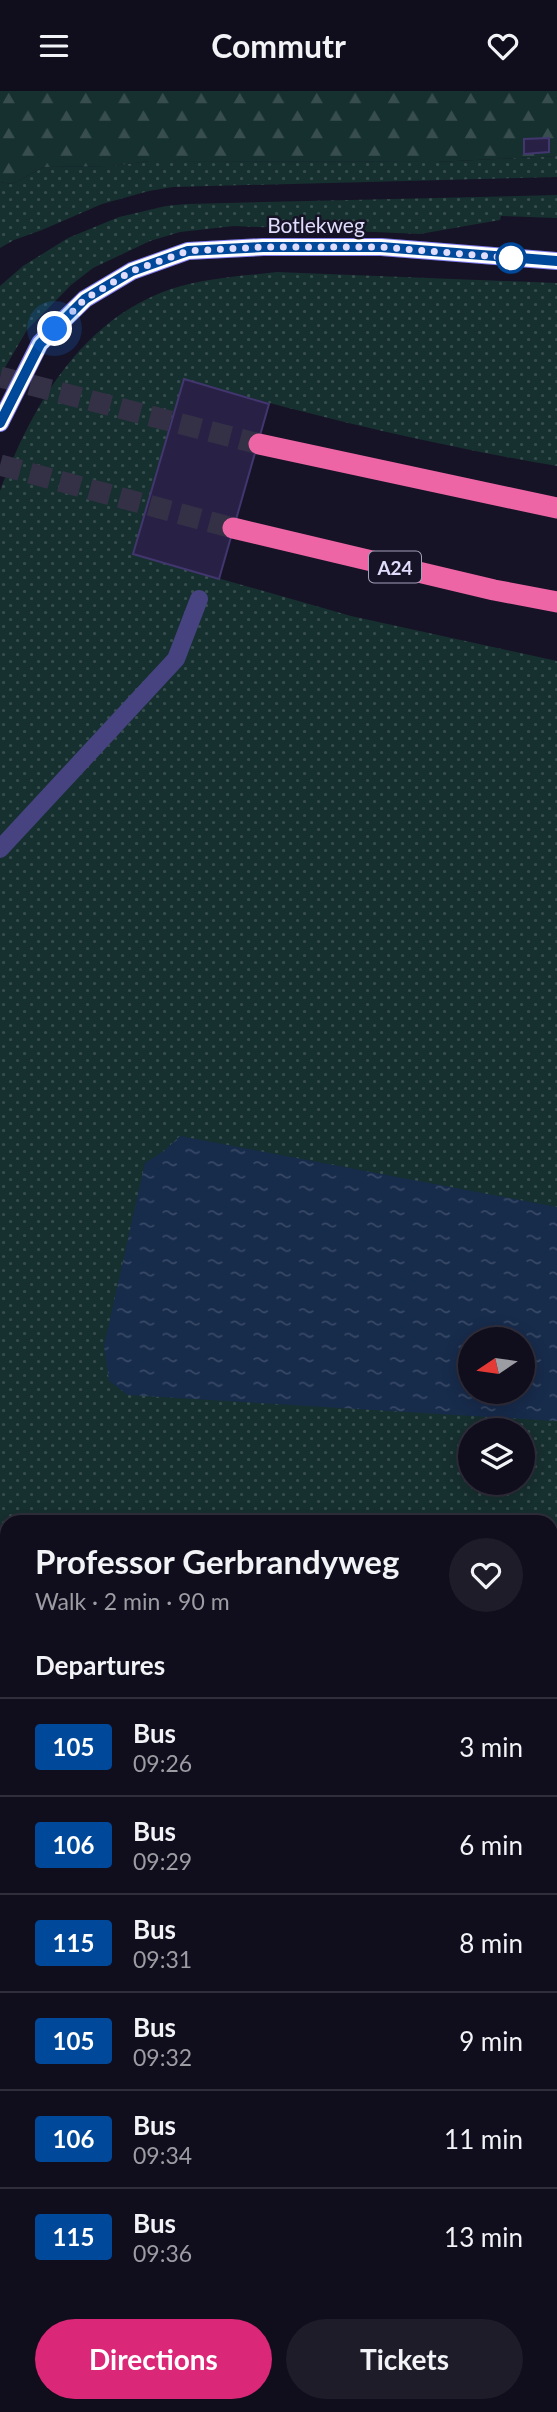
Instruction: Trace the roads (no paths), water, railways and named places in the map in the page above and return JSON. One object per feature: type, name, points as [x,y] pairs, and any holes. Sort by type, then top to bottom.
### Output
[{"type":"highway","points":[[259,444],[557,507]]},
{"type":"highway","name":"A24","points":[[233,528],[557,602]]},
{"type":"main road","name":"Botlekweg","points":[[0,423],[40,344],[85,299],[132,271],[188,251],[263,247],[381,247],[557,261]]},
{"type":"street","points":[[0,849],[176,659],[199,599]]},
{"type":"water","points":[[180,1136],[557,1207],[557,1421],[128,1395],[109,1381],[104,1346],[145,1163],[164,1151]]},
{"type":"tunnel","points":[[0,377],[259,444]]},
{"type":"tunnel","points":[[0,465],[233,528]]}]
